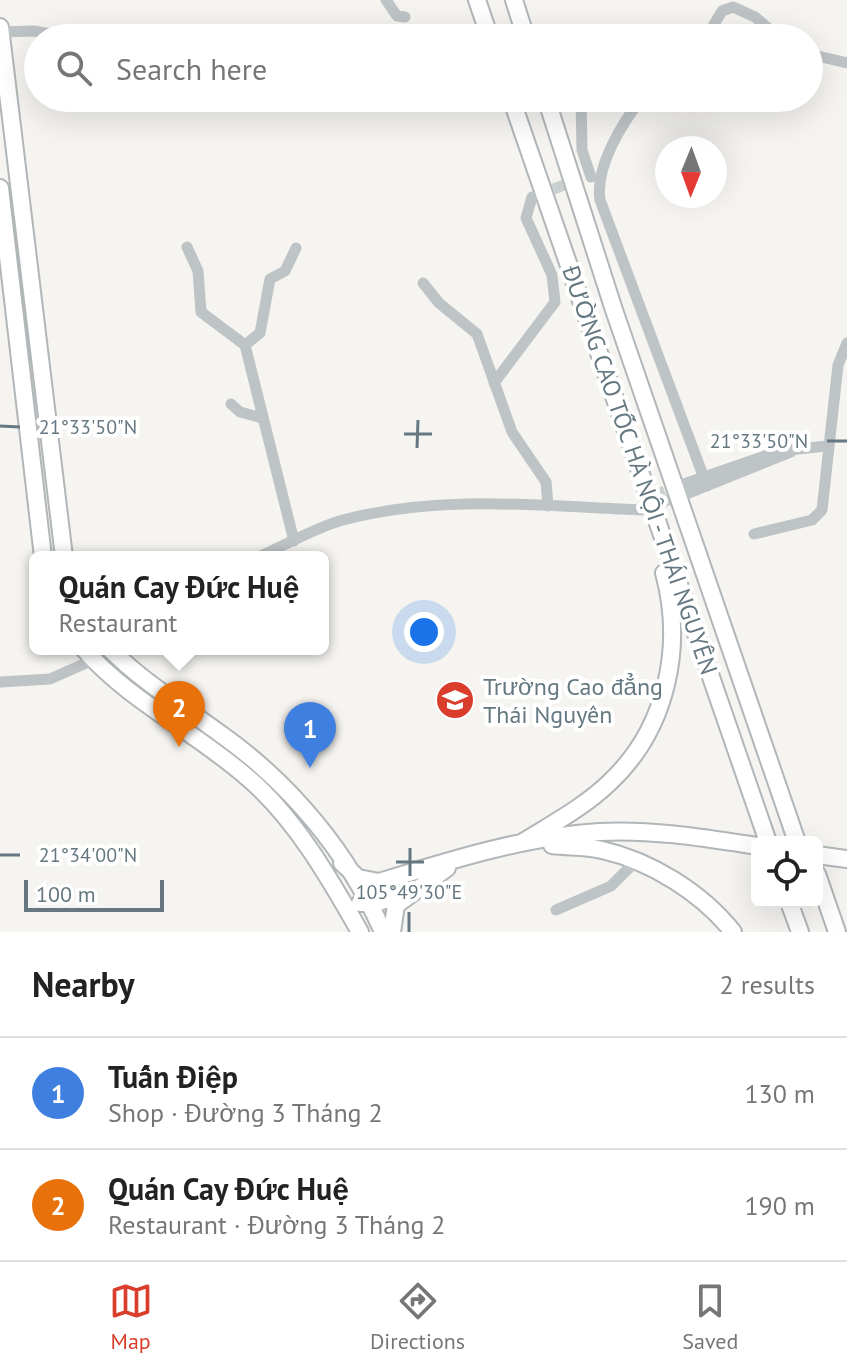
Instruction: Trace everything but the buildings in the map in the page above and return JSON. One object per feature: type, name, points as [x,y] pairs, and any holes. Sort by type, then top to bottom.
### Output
[{"type":"highway","points":[[477,0],[485,24]]},
{"type":"highway","points":[[514,0],[522,24]]},
{"type":"highway","points":[[0,30],[63,551]]},
{"type":"highway","name":"ĐƯỜNG CAO TỐC HÀ NỘI - THÁI NGUYÊN","points":[[516,112],[766,836]]},
{"type":"highway","name":"ĐƯỜNG CAO TỐC HÀ NỘI - THÁI NGUYÊN","points":[[550,112],[614,310],[795,836]]},
{"type":"highway","points":[[0,188],[7,296],[43,551]]},
{"type":"highway","points":[[523,842],[568,815],[612,781],[645,739],[669,678],[671,598],[620,439],[588,318]]},
{"type":"highway","points":[[41,523],[59,520]]},
{"type":"highway","points":[[90,655],[249,778],[274,805],[324,873],[360,932]]},
{"type":"highway","points":[[117,655],[145,680],[223,735],[280,781],[308,812],[369,904],[383,932]]},
{"type":"highway","points":[[745,691],[804,836]]},
{"type":"highway","points":[[342,863],[358,878],[369,882],[523,842],[599,832],[670,834],[751,845]]},
{"type":"highway","points":[[523,842],[602,850],[658,870],[705,903],[733,932]]},
{"type":"highway","points":[[823,856],[847,859]]},
{"type":"highway","points":[[392,932],[396,905],[455,862]]},
{"type":"highway","points":[[324,873],[350,898],[369,904],[412,891]]},
{"type":"highway","points":[[368,932],[369,904],[377,890],[402,875]]},
{"type":"highway","points":[[823,891],[837,932]]},
{"type":"highway","points":[[791,908],[800,932]]},
{"type":"highway","points":[[821,908],[829,932]]},
{"type":"street","points":[[386,0],[397,16],[405,17]]},
{"type":"street","points":[[714,24],[722,11],[733,7],[763,24]]},
{"type":"street","points":[[0,30],[24,31]]},
{"type":"street","points":[[823,57],[847,63]]},
{"type":"street","points":[[581,112],[582,150],[591,177],[706,481]]},
{"type":"street","points":[[591,177],[631,112]]},
{"type":"street","points":[[494,383],[555,302],[552,275],[526,218],[532,197]]},
{"type":"street","points":[[187,247],[198,271],[201,312],[245,345],[294,541]]},
{"type":"street","points":[[245,345],[260,333],[270,279],[285,271],[296,248]]},
{"type":"street","points":[[423,283],[439,303],[477,334],[512,432],[546,482],[548,506]]},
{"type":"street","points":[[754,534],[812,520],[822,510],[840,354],[847,343]]},
{"type":"street","points":[[231,404],[240,412],[262,418]]},
{"type":"street","points":[[683,490],[779,451],[827,446]]},
{"type":"street","points":[[272,551],[340,521],[419,506],[623,509],[640,506]]},
{"type":"street","points":[[0,682],[50,679],[87,655]]},
{"type":"street","points":[[556,910],[611,886],[635,862]]},
{"type":"tunnel","points":[[538,195],[582,178]]},
{"type":"tunnel","points":[[639,501],[680,485]]},
{"type":"tunnel","points":[[646,508],[683,495]]},
{"type":"place","name":"Trường Cao đẳng Thái Nguyên","points":[[455,700]]},
{"type":"place","name":"Quán Cay Đức Huệ","points":[[179,747]]},
{"type":"place","name":"Tuấn Điệp","points":[[310,768]]}]
